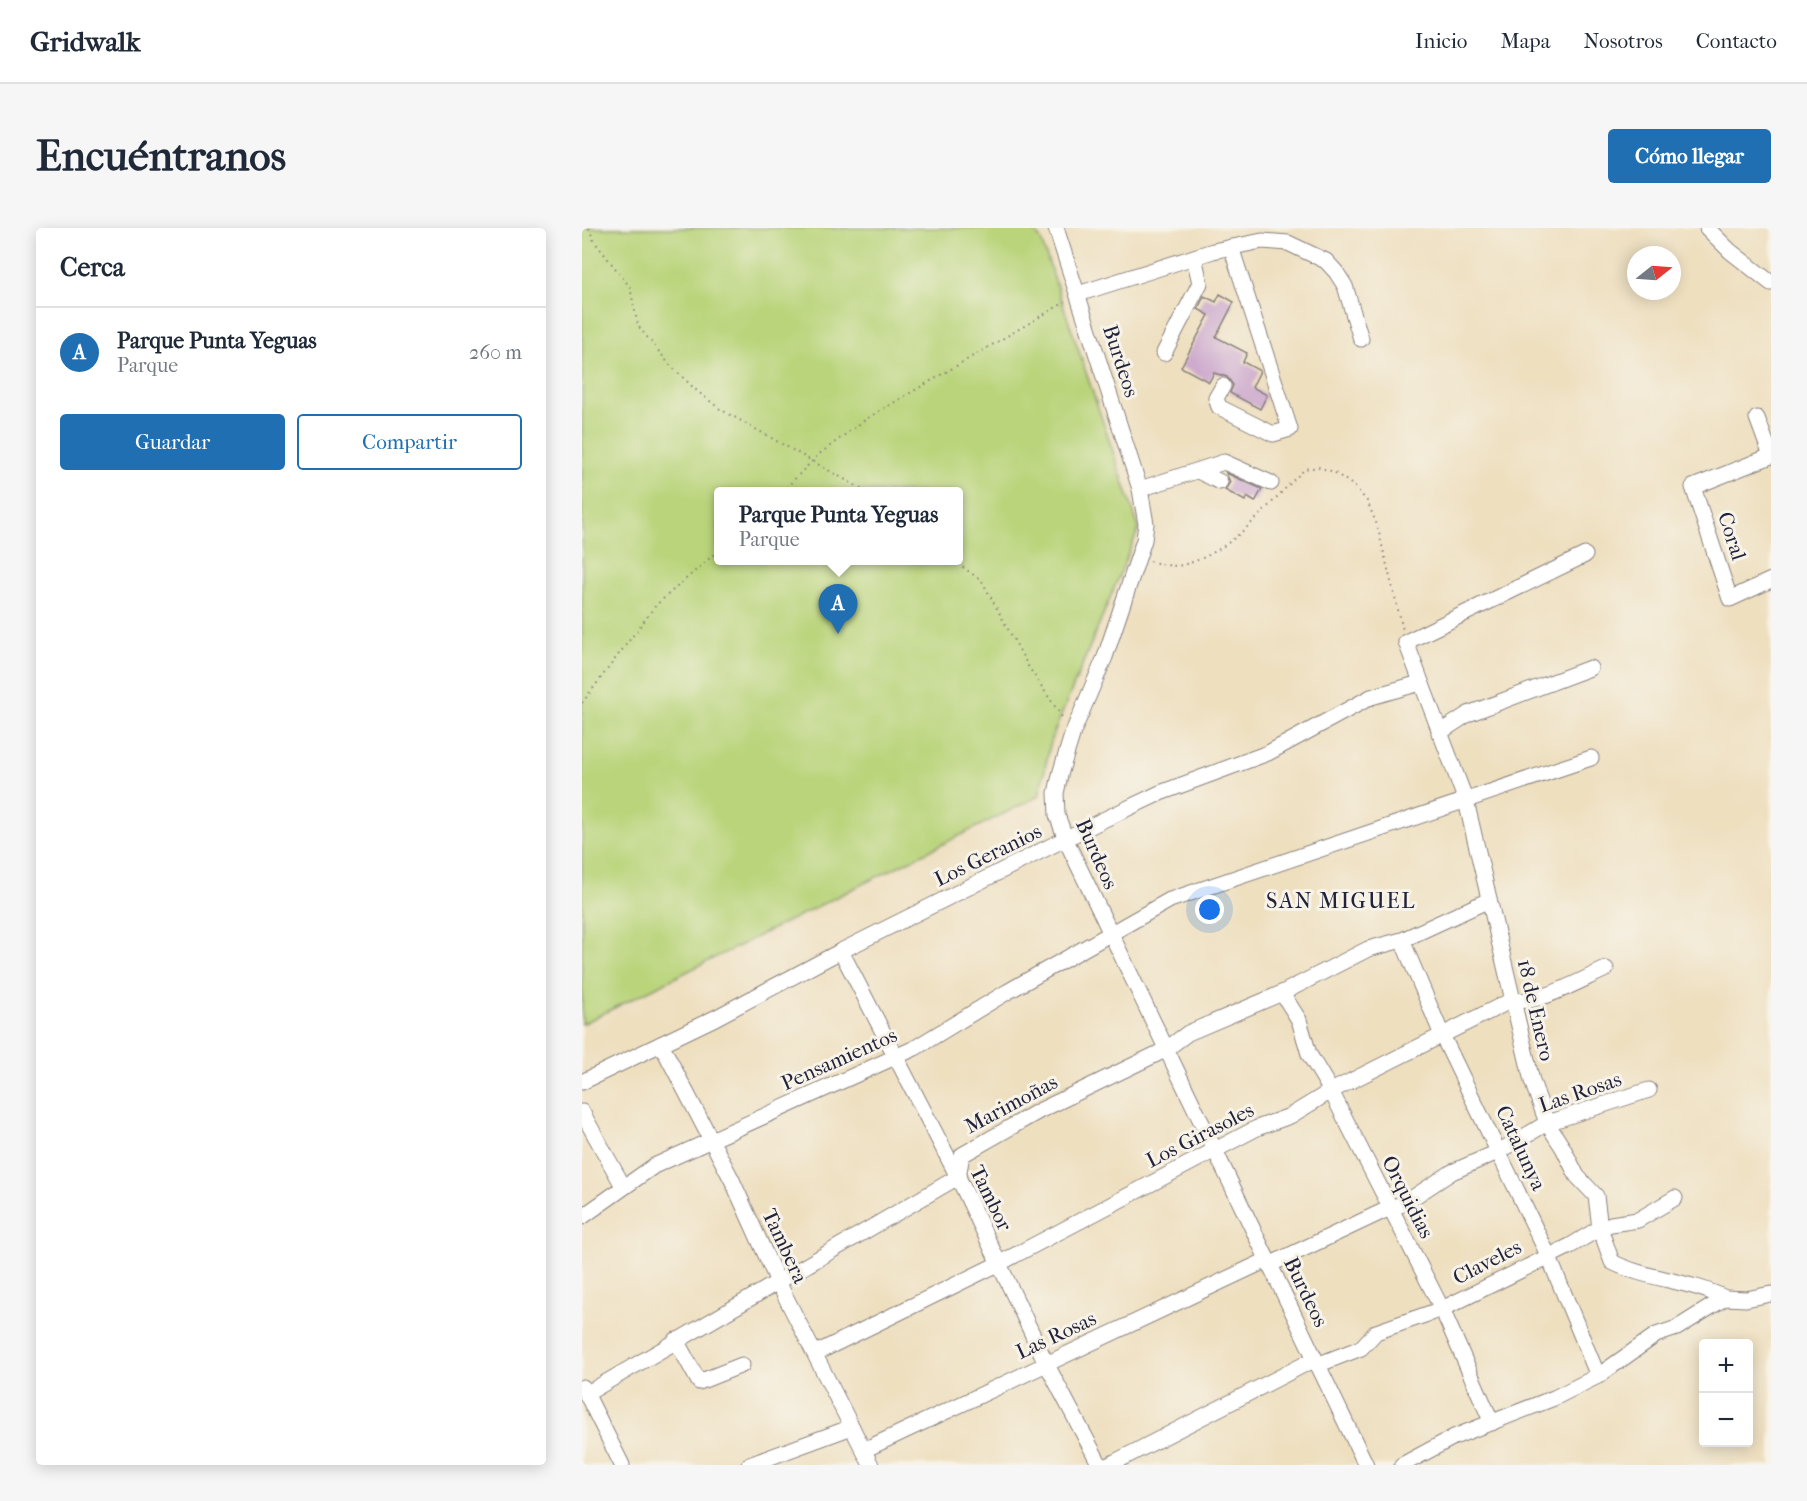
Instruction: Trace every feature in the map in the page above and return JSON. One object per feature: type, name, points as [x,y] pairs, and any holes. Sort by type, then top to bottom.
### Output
[{"type":"street","name":"Burdeos","points":[[1056,228],[1140,489],[1146,524],[1138,558],[1105,657],[1073,732],[1056,793],[1057,815],[1066,840],[1165,1050],[1366,1465]]},
{"type":"street","points":[[1707,228],[1730,251],[1771,283]]},
{"type":"street","points":[[1078,294],[1231,247],[1262,241],[1288,243],[1326,261],[1345,286],[1361,339]]},
{"type":"street","points":[[1223,386],[1216,398],[1219,407],[1273,434],[1290,429],[1231,247]]},
{"type":"street","points":[[1164,353],[1200,283],[1194,257]]},
{"type":"street","points":[[1757,418],[1771,456]]},
{"type":"street","name":"Coral","points":[[1771,456],[1694,487],[1730,599],[1771,580]]},
{"type":"street","points":[[1140,489],[1229,462],[1271,483]]},
{"type":"street","points":[[1198,471],[1220,482]]},
{"type":"street","points":[[1406,642],[1585,555]]},
{"type":"street","name":"18 de Enero","points":[[1406,642],[1466,801],[1532,1081],[1547,1123],[1563,1148],[1576,1176],[1596,1196],[1600,1228],[1612,1262],[1634,1273],[1705,1288],[1725,1298]]},
{"type":"street","points":[[1439,733],[1468,714],[1590,668]]},
{"type":"street","name":"Los Geranios","points":[[582,1082],[1160,793],[1268,753],[1371,698],[1420,683]]},
{"type":"street","name":"Pensamientos","points":[[582,1217],[654,1166],[896,1057],[954,1026],[1006,992],[1170,900],[1591,758]]},
{"type":"street","name":"Marimoñas","points":[[958,1177],[963,1155],[1039,1110],[1165,1050],[1188,1033],[1282,993],[1368,949],[1402,940],[1490,900]]},
{"type":"street","name":"Catalunya","points":[[1402,940],[1442,1035],[1500,1151],[1548,1255],[1598,1376]]},
{"type":"street","name":"Tambor","points":[[841,951],[958,1177],[1046,1363],[1100,1465]]},
{"type":"street","name":"Los Girasoles","points":[[816,1353],[1000,1263],[1257,1128],[1290,1116],[1331,1091],[1512,1000],[1524,1002],[1606,969]]},
{"type":"street","name":"Orquidias","points":[[1282,993],[1299,1020],[1309,1054],[1331,1091],[1442,1309],[1492,1423]]},
{"type":"street","name":"Tambera","points":[[661,1044],[816,1353],[852,1427],[865,1460]]},
{"type":"street","name":"Las Rosas","points":[[865,1460],[1046,1363],[1268,1262],[1403,1204],[1452,1172],[1500,1151],[1547,1123],[1649,1090]]},
{"type":"street","points":[[582,1112],[624,1186]]},
{"type":"street","points":[[622,1465],[588,1411],[584,1390],[676,1340],[958,1177]]},
{"type":"street","name":"Claveles","points":[[1109,1465],[1316,1362],[1361,1348],[1376,1332],[1442,1309],[1570,1246],[1600,1228],[1638,1220],[1675,1198]]},
{"type":"street","points":[[1402,1465],[1454,1437],[1554,1398],[1598,1376],[1656,1335],[1677,1328],[1725,1298],[1746,1299],[1771,1294]]},
{"type":"street","points":[[676,1340],[699,1382],[742,1365]]},
{"type":"street","points":[[749,1465],[852,1427]]},
{"type":"path","points":[[589,228],[594,241],[630,287],[638,326],[670,365],[720,409],[858,487]]},
{"type":"path","points":[[787,487],[812,462],[866,419],[1078,294]]},
{"type":"path","points":[[1138,558],[1179,566],[1195,561],[1242,531],[1267,510],[1305,469],[1324,468],[1354,486],[1371,511],[1406,642]]},
{"type":"path","points":[[582,703],[656,605],[714,554]]},
{"type":"path","points":[[959,565],[982,581],[1028,666],[1073,732]]},
{"type":"green space","points":[[582,228],[1032,228],[1041,240],[1139,528],[1051,740],[1039,796],[582,1024]]},
{"type":"building","points":[[1220,294],[1234,302],[1216,337],[1247,353],[1243,362],[1260,371],[1252,387],[1267,395],[1260,409],[1230,393],[1233,385],[1227,377],[1214,373],[1209,382],[1181,367],[1209,315],[1198,309],[1204,296],[1216,302]]},
{"type":"building","points":[[1226,473],[1262,489],[1255,502],[1247,497],[1245,501],[1225,490],[1230,482]]},
{"type":"place","name":"Parque Punta Yeguas","points":[[838,634]]},
{"type":"district","name":"SAN MIGUEL","points":[[1341,901]]}]
